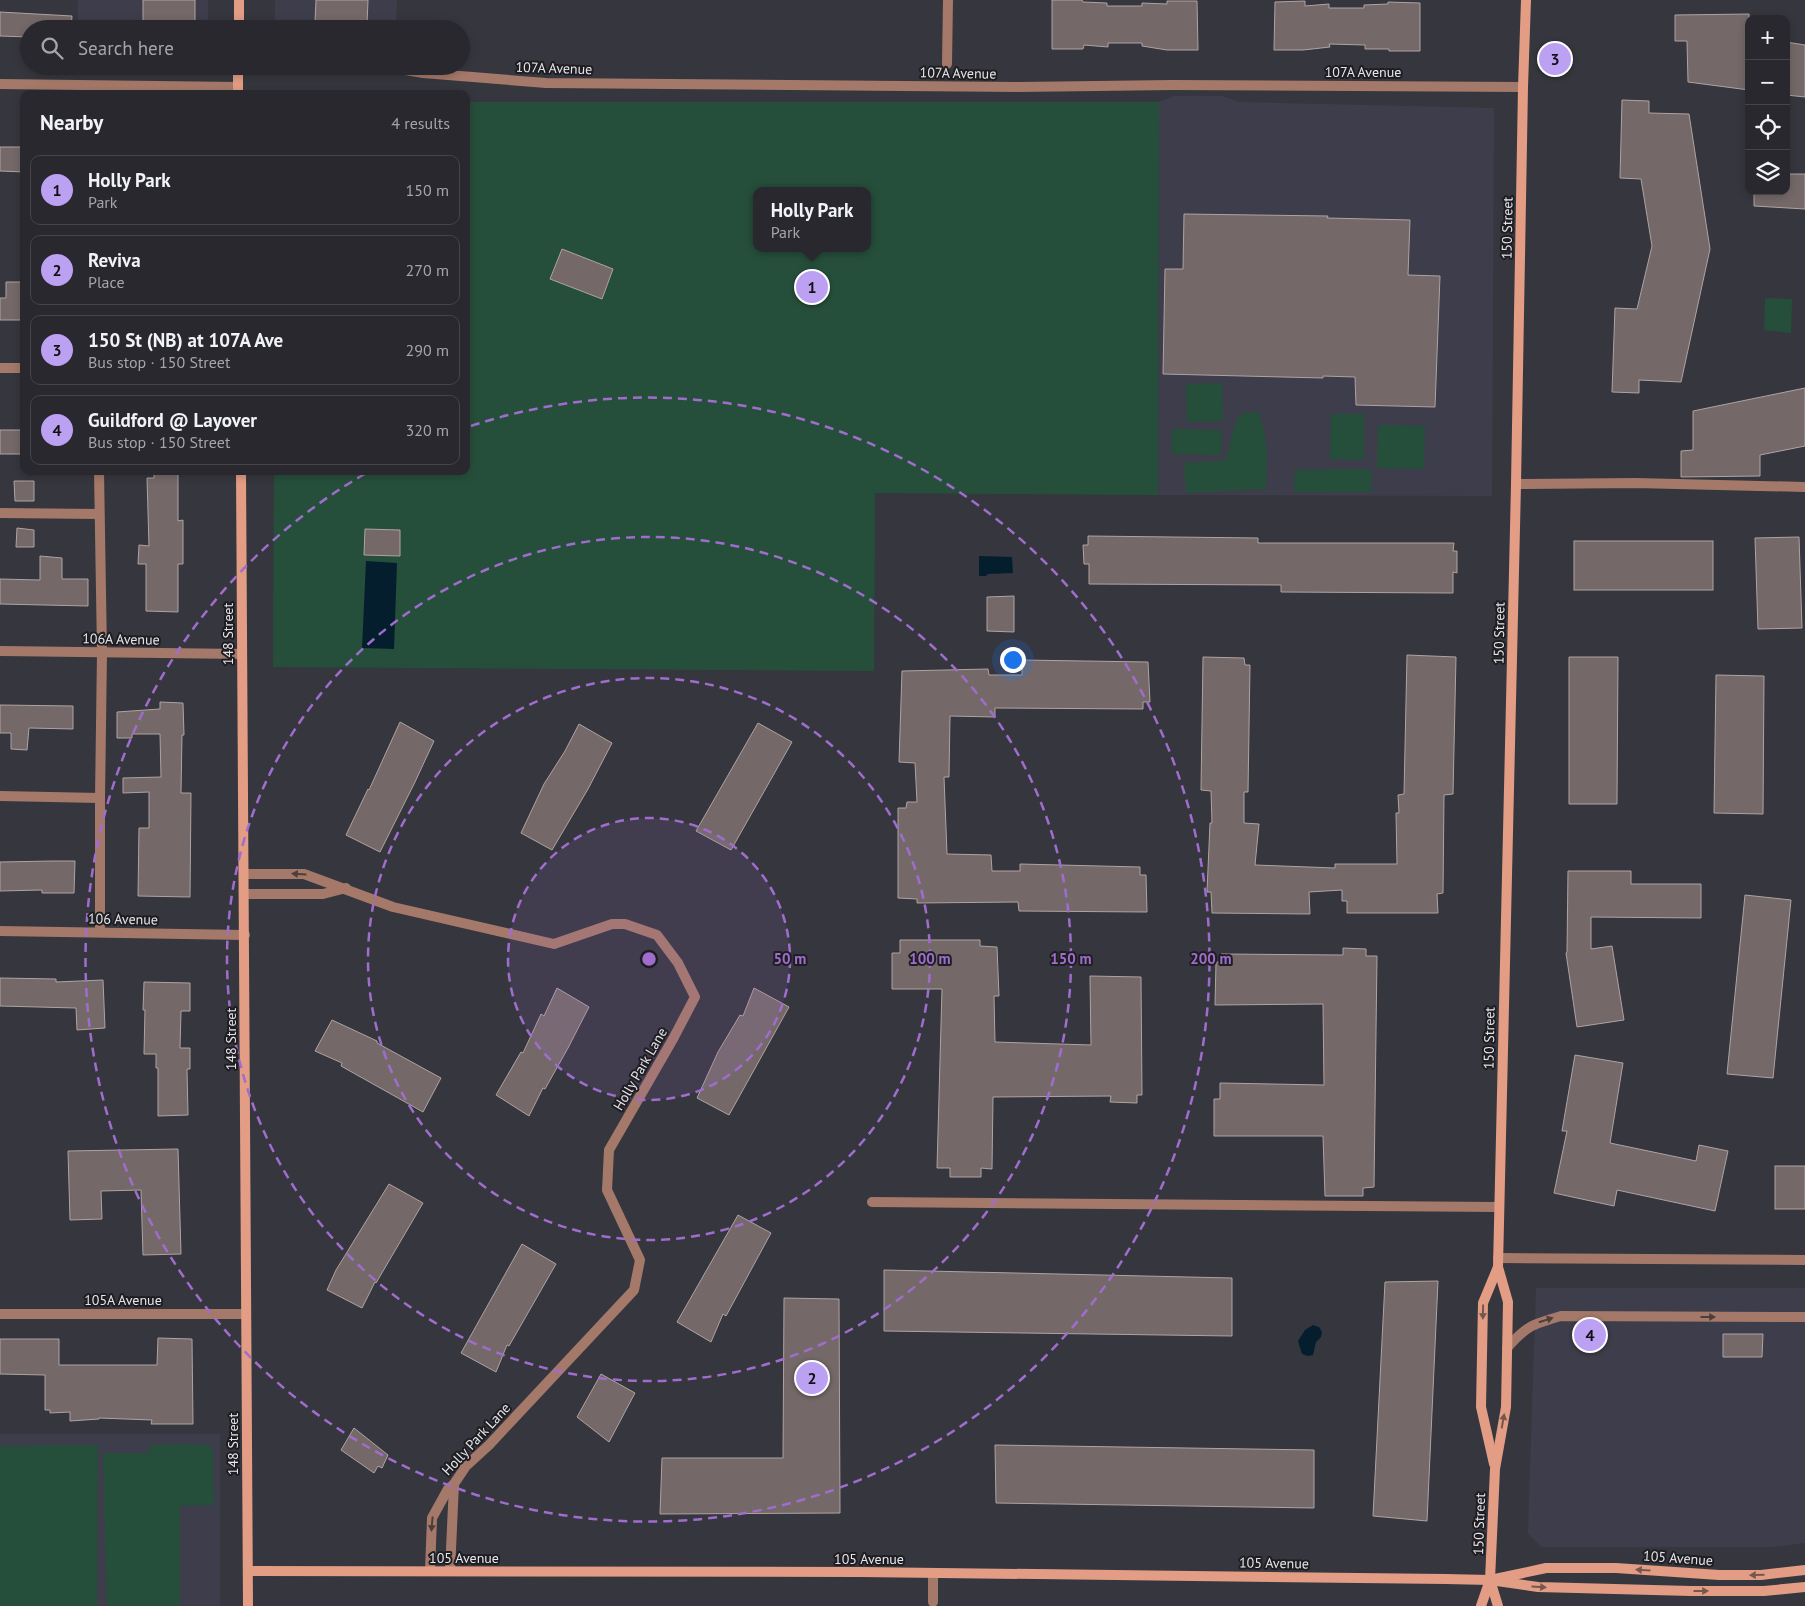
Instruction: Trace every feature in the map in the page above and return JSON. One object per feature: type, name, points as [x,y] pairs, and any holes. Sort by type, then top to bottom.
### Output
[{"type":"main road","points":[[238,20],[239,0]]},
{"type":"main road","name":"150 Street","points":[[1481,1606],[1490,1580],[1495,1469],[1506,1407],[1508,1302],[1498,1263],[1526,0]]},
{"type":"main road","points":[[238,75],[238,90]]},
{"type":"main road","name":"148 Street","points":[[241,475],[248,1606]]},
{"type":"main road","name":"150 Street","points":[[1495,1469],[1481,1407],[1481,1397],[1483,1303],[1498,1263]]},
{"type":"main road","name":"105 Avenue","points":[[1490,1580],[1546,1568],[1616,1568],[1719,1575],[1761,1575],[1805,1570]]},
{"type":"main road","name":"105 Avenue","points":[[248,1571],[933,1573],[1490,1580],[1538,1587],[1691,1592],[1764,1592],[1805,1587]]},
{"type":"main road","name":"150 Street","points":[[1490,1580],[1498,1606]]},
{"type":"street","points":[[947,64],[948,0]]},
{"type":"street","name":"107A Avenue","points":[[448,75],[546,83],[1018,87],[1172,85],[1523,87]]},
{"type":"street","points":[[0,84],[238,90]]},
{"type":"street","points":[[0,368],[20,368]]},
{"type":"street","points":[[99,475],[102,652],[100,932]]},
{"type":"street","points":[[1516,484],[1636,483],[1805,487]]},
{"type":"street","points":[[0,512],[99,514]]},
{"type":"street","name":"106A Avenue","points":[[0,651],[242,654]]},
{"type":"street","points":[[0,796],[100,798]]},
{"type":"street","name":"Holly Park Lane","points":[[244,874],[304,874],[393,907],[554,944],[612,924],[625,924],[657,935],[678,963],[695,997],[609,1150],[607,1190],[640,1260],[634,1290],[489,1445],[466,1466],[454,1484],[448,1489],[432,1518],[430,1571]]},
{"type":"street","points":[[244,894],[323,894],[346,888]]},
{"type":"street","name":"106 Avenue","points":[[0,931],[245,935]]},
{"type":"street","points":[[872,1202],[1500,1206]]},
{"type":"street","points":[[1498,1263],[1805,1260]]},
{"type":"street","name":"105A Avenue","points":[[0,1314],[246,1314]]},
{"type":"street","points":[[1507,1348],[1518,1335],[1532,1325],[1560,1316],[1805,1317]]},
{"type":"street","points":[[450,1571],[454,1484]]},
{"type":"street","points":[[933,1573],[933,1602]]},
{"type":"shaded area","points":[[78,0],[208,0],[208,20],[78,20]]},
{"type":"shaded area","points":[[275,0],[397,0],[396,20],[275,20]]},
{"type":"shaded area","points":[[1174,96],[1223,96],[1239,102],[1494,108],[1492,496],[1158,495],[1159,102]]},
{"type":"shaded area","points":[[979,556],[1012,557],[1013,573],[979,576]]},
{"type":"shaded area","points":[[366,561],[397,563],[394,649],[362,648]]},
{"type":"shaded area","points":[[1536,1288],[1805,1288],[1805,1543],[1772,1547],[1541,1547],[1528,1533]]},
{"type":"shaded area","points":[[1313,1325],[1319,1327],[1322,1332],[1321,1337],[1316,1342],[1313,1355],[1308,1356],[1302,1354],[1298,1341],[1305,1330]]},
{"type":"shaded area","points":[[0,1434],[220,1434],[220,1606],[0,1606]]},
{"type":"green space","points":[[470,102],[1159,102],[1158,495],[875,493],[874,671],[273,667],[274,475],[470,475]]},
{"type":"green space","points":[[1765,298],[1792,299],[1791,333],[1764,330]]},
{"type":"green space","points":[[1222,383],[1223,421],[1187,422],[1186,384]]},
{"type":"green space","points":[[1259,412],[1265,434],[1267,454],[1266,489],[1186,493],[1184,463],[1226,460],[1236,420],[1244,413]]},
{"type":"green space","points":[[1331,414],[1364,414],[1364,460],[1330,459]]},
{"type":"green space","points":[[1378,425],[1425,426],[1424,469],[1377,468]]},
{"type":"green space","points":[[1172,429],[1222,430],[1221,455],[1171,454]]},
{"type":"green space","points":[[1371,469],[1372,492],[1294,492],[1295,470]]},
{"type":"green space","points":[[98,1445],[97,1606],[0,1606],[0,1446]]},
{"type":"green space","points":[[149,1445],[208,1445],[213,1450],[214,1505],[180,1506],[180,1606],[107,1606],[103,1453],[149,1453]]},
{"type":"building","points":[[143,0],[195,0],[195,20],[143,20]]},
{"type":"building","points":[[316,0],[368,0],[367,20],[315,20]]},
{"type":"building","points":[[1052,0],[1082,0],[1083,2],[1107,3],[1107,6],[1142,6],[1142,3],[1167,4],[1167,1],[1197,1],[1198,50],[1167,50],[1142,46],[1142,43],[1108,43],[1108,47],[1084,45],[1083,49],[1052,49]]},
{"type":"building","points":[[1305,1],[1305,6],[1329,4],[1329,8],[1364,8],[1364,5],[1388,4],[1388,2],[1420,3],[1420,51],[1389,51],[1389,49],[1365,49],[1365,45],[1329,44],[1330,47],[1303,50],[1274,50],[1275,2]]},
{"type":"building","points":[[0,12],[72,16],[72,20],[20,20],[20,37],[0,36]]},
{"type":"building","points":[[1749,14],[1745,15],[1745,89],[1688,82],[1687,41],[1675,41],[1675,15]]},
{"type":"building","points":[[1790,43],[1805,45],[1805,97],[1790,95]]},
{"type":"building","points":[[1622,100],[1649,101],[1649,113],[1689,114],[1710,249],[1681,382],[1639,380],[1639,393],[1612,392],[1615,308],[1637,309],[1652,246],[1641,179],[1620,178]]},
{"type":"building","points":[[0,147],[20,147],[20,172],[0,171]]},
{"type":"building","points":[[1790,174],[1805,174],[1805,209],[1754,206],[1754,195],[1790,195]]},
{"type":"building","points":[[1184,214],[1328,216],[1327,218],[1410,220],[1408,275],[1440,276],[1435,407],[1356,405],[1355,377],[1163,374],[1165,269],[1183,269]]},
{"type":"building","points":[[562,249],[613,269],[602,299],[550,279]]},
{"type":"building","points":[[6,282],[20,282],[20,320],[0,320],[0,298],[6,298]]},
{"type":"building","points":[[1805,388],[1805,446],[1760,455],[1760,476],[1681,477],[1681,451],[1693,450],[1693,411]]},
{"type":"building","points":[[0,430],[20,430],[20,454],[0,454]]},
{"type":"building","points":[[154,475],[178,475],[178,521],[183,520],[183,564],[178,564],[178,612],[146,611],[146,564],[138,564],[139,545],[149,546],[147,478],[154,478]]},
{"type":"building","points":[[14,481],[34,481],[34,501],[15,501]]},
{"type":"building","points":[[17,528],[34,530],[34,547],[16,547]]},
{"type":"building","points":[[365,529],[400,530],[400,556],[364,555]]},
{"type":"building","points":[[1088,536],[1258,538],[1258,543],[1454,543],[1453,551],[1457,551],[1457,573],[1453,572],[1453,593],[1281,592],[1281,585],[1089,584],[1089,564],[1084,564],[1083,545],[1088,545]]},
{"type":"building","points":[[1799,537],[1802,628],[1758,629],[1755,538]]},
{"type":"building","points":[[1574,541],[1713,541],[1713,590],[1574,590]]},
{"type":"building","points":[[40,556],[62,558],[62,579],[88,579],[88,606],[0,604],[0,579],[40,580]]},
{"type":"building","points":[[1014,596],[1014,632],[987,631],[987,597]]},
{"type":"building","points":[[1407,655],[1456,657],[1453,794],[1444,795],[1443,893],[1437,894],[1438,913],[1347,913],[1347,901],[1342,901],[1342,890],[1309,892],[1310,914],[1212,913],[1211,892],[1207,892],[1210,823],[1212,823],[1211,791],[1201,790],[1203,657],[1244,658],[1245,665],[1250,665],[1248,792],[1244,792],[1244,823],[1259,824],[1255,865],[1335,868],[1335,864],[1397,864],[1396,813],[1399,813],[1398,795],[1404,794]]},
{"type":"building","points":[[1569,657],[1618,657],[1617,804],[1569,804]]},
{"type":"building","points":[[1022,660],[1148,662],[1150,702],[1143,702],[1143,709],[995,708],[995,717],[950,716],[949,777],[944,777],[947,854],[991,855],[992,871],[1020,871],[1020,864],[1140,867],[1140,875],[1146,875],[1147,912],[1019,911],[1018,902],[917,903],[917,899],[898,898],[898,808],[906,808],[907,802],[917,802],[915,763],[899,762],[902,671],[988,669],[989,675],[1022,675]]},
{"type":"building","points":[[1716,675],[1764,676],[1763,814],[1714,813]]},
{"type":"building","points":[[160,702],[183,703],[184,735],[182,735],[181,793],[191,793],[190,897],[138,896],[139,828],[149,828],[149,792],[123,793],[123,778],[161,777],[160,734],[132,734],[132,738],[117,738],[117,712],[160,709]]},
{"type":"building","points":[[0,705],[73,706],[73,729],[29,728],[27,750],[11,749],[11,733],[0,733]]},
{"type":"building","points":[[400,722],[434,741],[380,852],[346,835]]},
{"type":"building","points":[[758,723],[792,742],[731,850],[696,831]]},
{"type":"building","points":[[579,724],[612,743],[588,789],[552,850],[521,833],[544,784],[565,751]]},
{"type":"building","points":[[75,861],[74,893],[42,893],[42,890],[0,891],[0,862]]},
{"type":"building","points":[[1568,871],[1631,871],[1631,884],[1701,884],[1701,918],[1591,917],[1591,949],[1612,946],[1624,1020],[1577,1027],[1566,953]]},
{"type":"building","points":[[1745,895],[1791,900],[1773,1078],[1727,1074]]},
{"type":"building","points":[[900,940],[980,940],[980,946],[997,947],[999,996],[994,996],[995,1042],[1091,1045],[1090,976],[1141,977],[1142,1095],[1137,1095],[1137,1103],[1110,1102],[1111,1096],[993,1097],[992,1169],[981,1168],[981,1177],[950,1177],[950,1168],[937,1168],[942,989],[892,989],[892,953],[900,953]]},
{"type":"building","points":[[1343,948],[1366,949],[1366,956],[1377,956],[1374,1187],[1363,1188],[1363,1196],[1325,1196],[1323,1136],[1214,1136],[1214,1099],[1220,1099],[1220,1083],[1324,1085],[1323,1004],[1215,1005],[1216,962],[1221,962],[1221,954],[1343,955]]},
{"type":"building","points":[[0,978],[56,979],[56,982],[103,980],[105,1028],[77,1030],[76,1008],[0,1006]]},
{"type":"building","points":[[144,982],[190,983],[190,1011],[181,1011],[180,1048],[190,1048],[190,1069],[187,1069],[188,1115],[158,1116],[158,1068],[156,1068],[156,1054],[144,1054]]},
{"type":"building","points":[[557,988],[589,1007],[529,1116],[496,1095],[521,1052],[523,1053],[541,1014],[544,1016]]},
{"type":"building","points":[[754,988],[789,1007],[729,1115],[697,1098],[718,1052],[740,1015],[743,1016]]},
{"type":"building","points":[[332,1020],[377,1041],[377,1043],[441,1078],[423,1112],[341,1066],[342,1063],[315,1051]]},
{"type":"building","points":[[1575,1055],[1623,1063],[1610,1143],[1696,1161],[1699,1145],[1728,1151],[1715,1211],[1617,1190],[1614,1206],[1554,1193],[1567,1131],[1562,1131]]},
{"type":"building","points":[[178,1149],[181,1254],[143,1255],[141,1190],[101,1191],[102,1219],[70,1220],[68,1151]]},
{"type":"building","points":[[1775,1166],[1805,1166],[1805,1209],[1775,1209]]},
{"type":"building","points":[[389,1184],[423,1203],[375,1282],[362,1308],[327,1290],[336,1270]]},
{"type":"building","points":[[738,1215],[771,1233],[726,1316],[723,1314],[711,1342],[677,1322]]},
{"type":"building","points":[[522,1244],[556,1264],[509,1346],[507,1345],[496,1372],[461,1353]]},
{"type":"building","points":[[884,1270],[1232,1278],[1232,1336],[884,1331]]},
{"type":"building","points":[[1438,1281],[1427,1521],[1373,1516],[1385,1282]]},
{"type":"building","points":[[784,1298],[839,1299],[840,1513],[660,1514],[662,1458],[783,1458]]},
{"type":"building","points":[[1723,1334],[1763,1334],[1762,1357],[1723,1357]]},
{"type":"building","points":[[158,1338],[192,1339],[193,1424],[151,1424],[152,1420],[99,1418],[70,1421],[70,1412],[50,1413],[50,1410],[45,1410],[45,1375],[0,1374],[0,1339],[59,1339],[59,1365],[157,1365]]},
{"type":"building","points":[[601,1374],[635,1393],[609,1442],[577,1417]]},
{"type":"building","points":[[354,1428],[388,1455],[382,1468],[378,1466],[374,1473],[341,1450]]},
{"type":"building","points":[[995,1445],[1314,1450],[1314,1508],[996,1503]]},
{"type":"place","name":"150 St (NB) at 107A Ave","points":[[1555,59]]},
{"type":"place","name":"Holly Park","points":[[812,287]]},
{"type":"place","name":"Guildford @ Layover","points":[[1590,1335]]},
{"type":"place","name":"Reviva","points":[[812,1378]]}]
